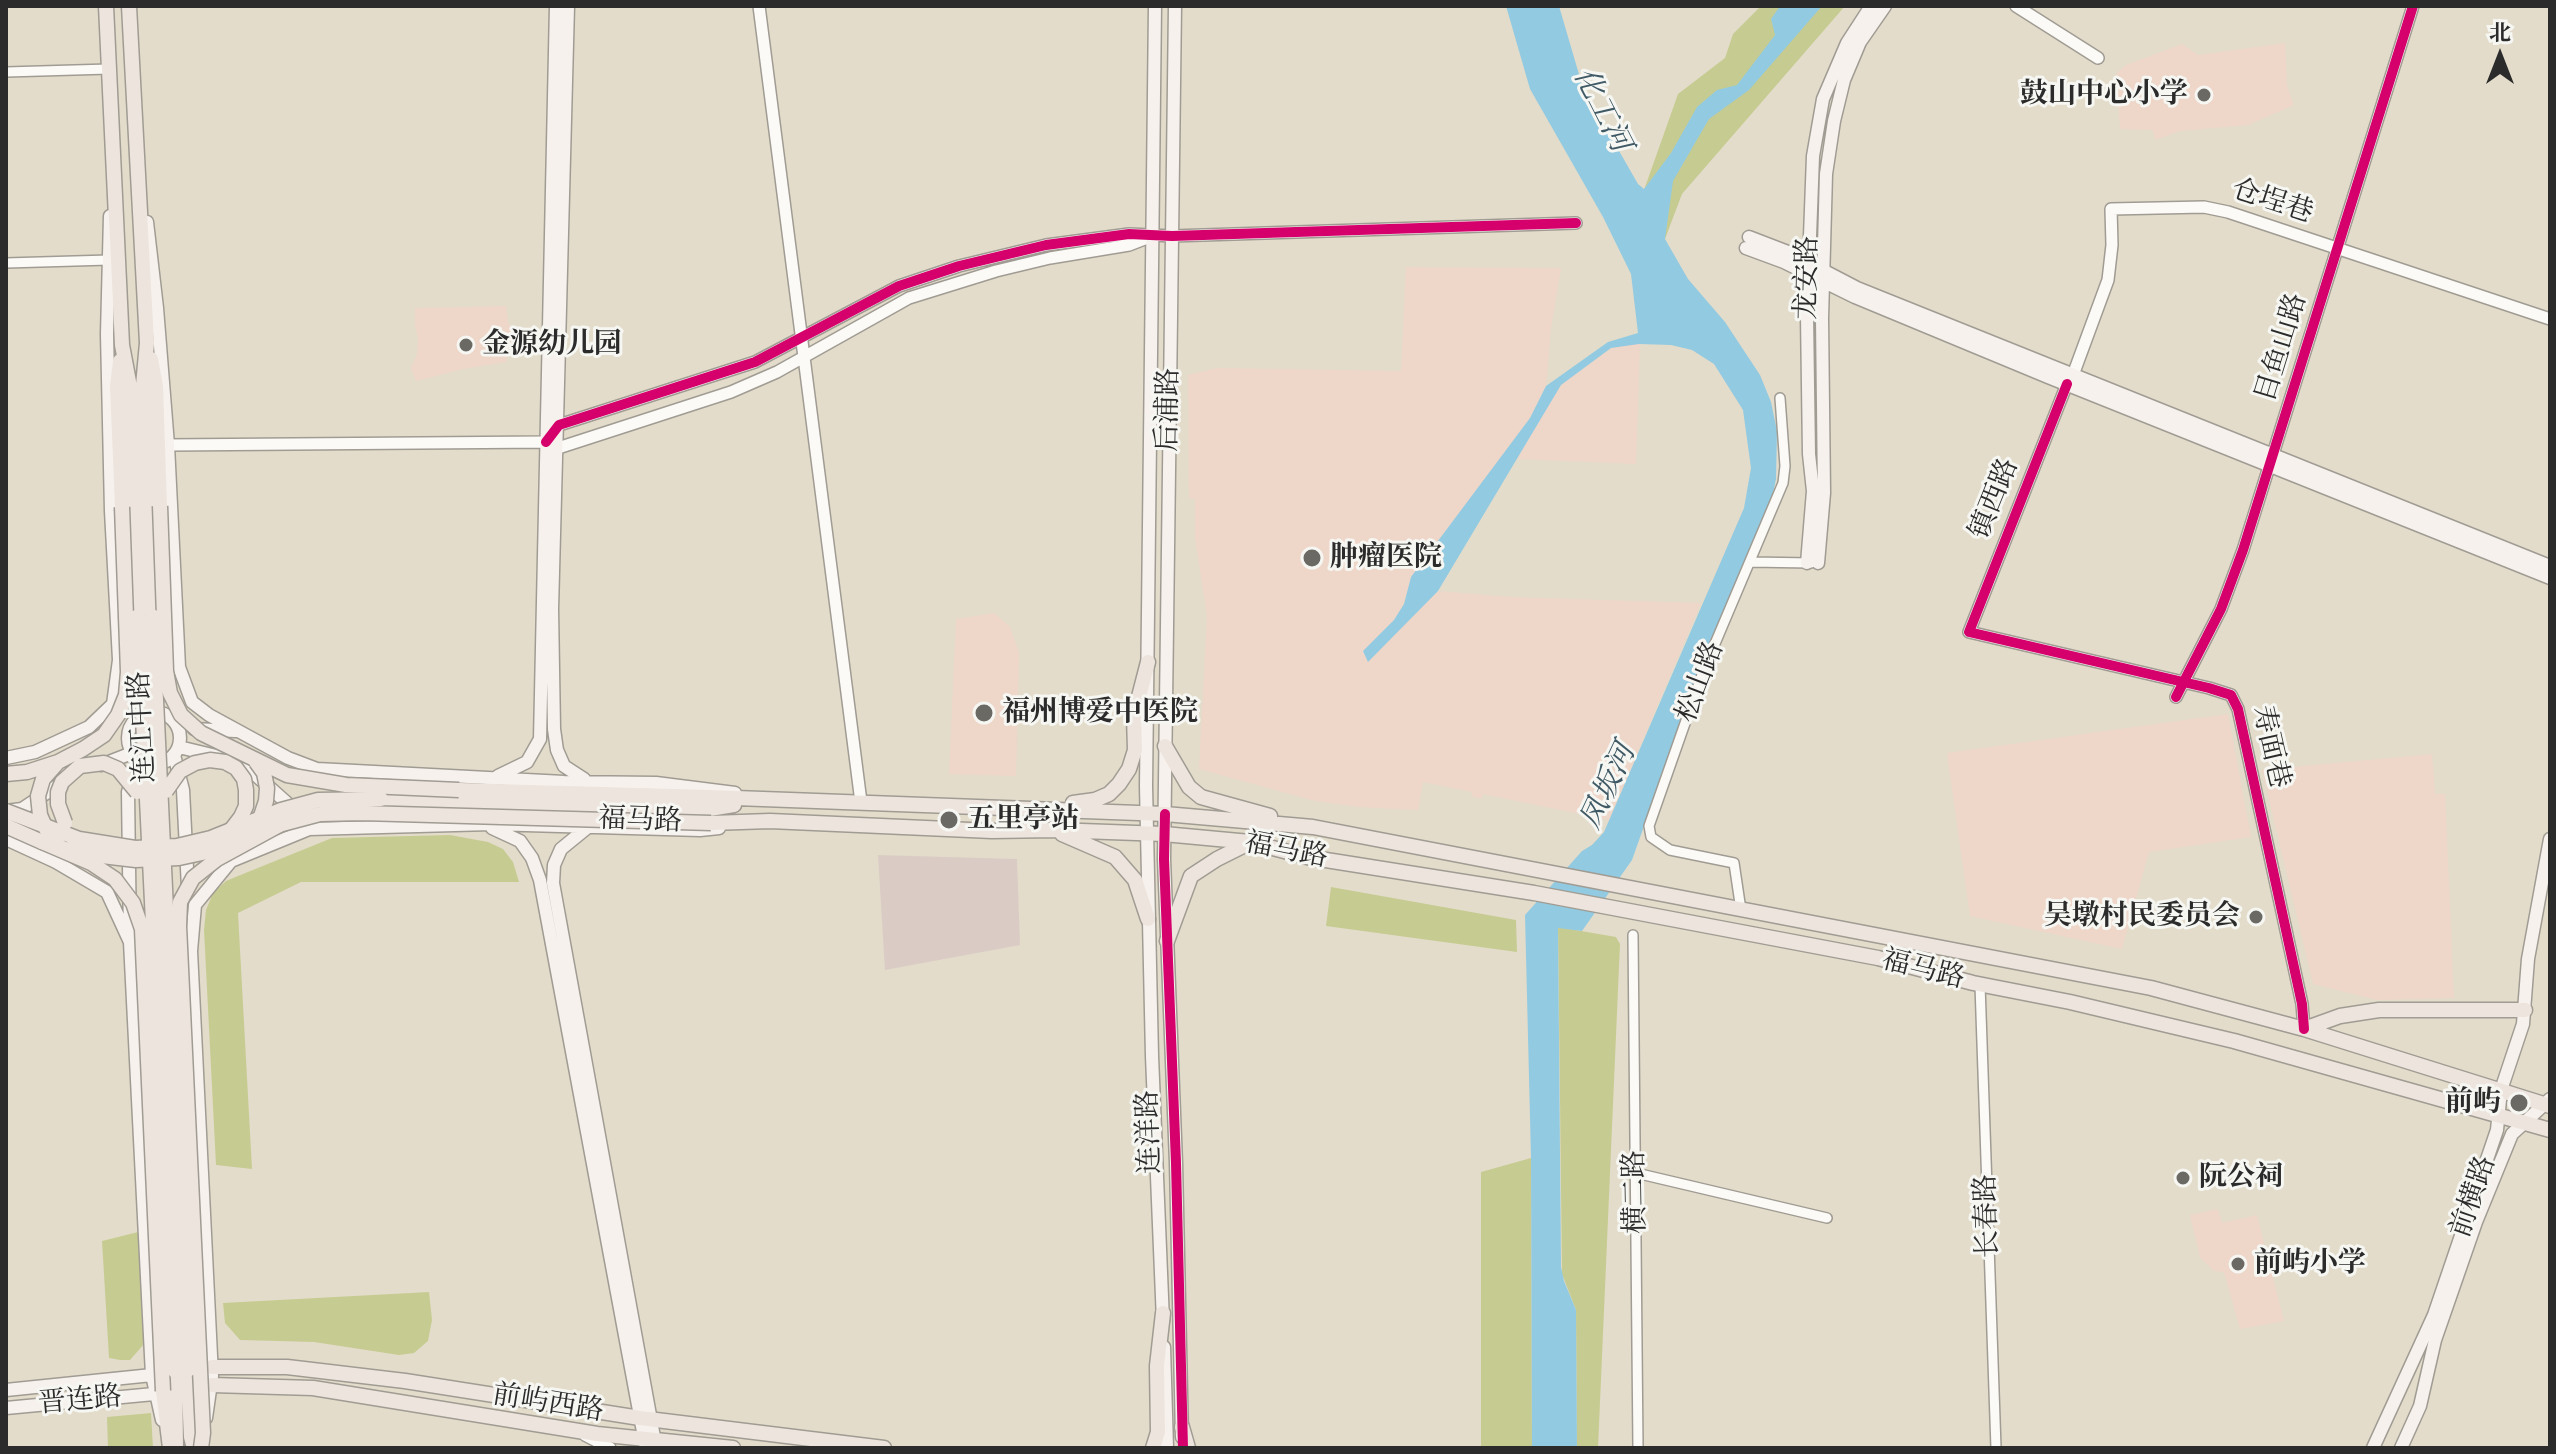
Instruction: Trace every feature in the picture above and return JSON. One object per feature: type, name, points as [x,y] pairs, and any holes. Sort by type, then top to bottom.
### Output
[{"type":"main road","name":"连江中路","points":[[106,6],[122,345],[137,386]]},
{"type":"main road","name":"连江中路","points":[[129,6],[147,343],[137,386],[154,813],[182,1370],[194,1448]]},
{"type":"main road","points":[[556,6],[552,445],[555,742],[559,758],[572,774],[603,783]]},
{"type":"main road","points":[[491,779],[527,762],[540,739],[552,445],[559,425],[568,6]]},
{"type":"main road","name":"后浦路","points":[[1147,813],[1155,6]]},
{"type":"main road","name":"后浦路","points":[[1165,814],[1175,6]]},
{"type":"main road","name":"龙安路","points":[[1813,563],[1808,268],[1811,172],[1819,115],[1839,60],[1871,6]]},
{"type":"main road","name":"龙安路","points":[[1813,563],[1824,493],[1826,174],[1838,101],[1851,60],[1885,6]]},
{"type":"main road","points":[[135,142],[157,308],[168,445],[179,667],[176,751],[183,790],[212,1367],[212,1385],[202,1441]]},
{"type":"main road","points":[[6,758],[35,752],[89,727],[113,704],[119,660],[108,379],[112,145]]},
{"type":"main road","points":[[1747,243],[1808,268],[1855,297],[2550,566]]},
{"type":"main road","points":[[6,774],[27,772],[58,762],[104,735],[118,715],[126,695],[137,386]]},
{"type":"main road","name":"福马路","points":[[137,386],[170,693],[181,715],[201,733],[287,775],[346,785],[1147,813],[1313,827],[2138,985],[2304,1029],[2548,1103]]},
{"type":"main road","points":[[2272,460],[2550,578]]},
{"type":"main road","points":[[1031,808],[1095,800],[1113,790],[1125,778],[1134,758],[1134,716],[1148,662]]},
{"type":"main road","points":[[179,667],[192,702],[209,715],[288,758],[317,769],[673,785],[770,799]]},
{"type":"main road","points":[[116,677],[132,726],[129,745],[135,756],[154,764],[163,763],[176,751]]},
{"type":"main road","points":[[78,732],[132,726],[149,712],[158,712],[176,723],[242,732]]},
{"type":"main road","points":[[1165,746],[1189,787],[1201,797],[1313,827]]},
{"type":"main road","points":[[176,751],[241,762],[316,829]]},
{"type":"main road","points":[[6,811],[22,809],[72,776],[135,756]]},
{"type":"main road","points":[[135,756],[128,792],[130,942],[152,1375],[171,1444]]},
{"type":"main road","points":[[79,839],[61,815],[58,792],[62,782],[80,766],[104,763],[118,769],[154,813],[180,771],[210,760],[225,762],[236,768],[244,779],[246,790],[246,806],[231,830]]},
{"type":"main road","points":[[246,836],[259,822],[266,801],[264,773],[256,761]]},
{"type":"main road","points":[[58,762],[43,779],[38,796],[40,815],[47,831],[61,848]]},
{"type":"main road","name":"福马路","points":[[6,811],[79,839],[135,848],[177,846],[211,838],[281,810],[318,800],[381,799],[709,809],[770,799]]},
{"type":"main road","name":"福马路","points":[[6,826],[61,848],[136,860],[179,858],[216,850],[283,823],[320,814],[362,813],[711,823],[770,821],[992,831],[1054,830],[1164,834],[1250,842],[1307,857],[1534,893],[1878,958],[1980,985],[2070,1002],[2234,1041],[2550,1130]]},
{"type":"main road","name":"连洋路","points":[[1147,813],[1155,1163],[1167,1448]]},
{"type":"main road","name":"连洋路","points":[[1165,814],[1182,1427]]},
{"type":"main road","points":[[191,951],[195,905],[231,861],[309,829],[483,824],[700,830],[770,821]]},
{"type":"main road","points":[[202,1441],[180,902],[193,878],[217,859],[283,823]]},
{"type":"main road","points":[[483,824],[520,841],[536,867],[646,1419]]},
{"type":"main road","points":[[588,827],[561,849],[554,865],[553,883],[650,1444]]},
{"type":"main road","points":[[1054,830],[1115,857],[1135,880],[1148,919]]},
{"type":"main road","points":[[6,839],[56,862],[107,892],[130,942]]},
{"type":"main road","name":"前横路","points":[[2373,1448],[2439,1301],[2497,1130],[2501,1090],[2521,1033],[2528,959],[2550,839]]},
{"type":"main road","points":[[42,842],[91,863],[115,879],[133,903],[142,929],[159,1392]]},
{"type":"main road","points":[[1167,941],[1191,876],[1250,842]]},
{"type":"main road","points":[[2304,1029],[2340,1016],[2379,1010],[2525,1010]]},
{"type":"main road","name":"前横路","points":[[2401,1448],[2420,1406],[2435,1340],[2476,1222],[2512,1134],[2548,1103]]},
{"type":"main road","points":[[1153,1448],[1158,1432],[1157,1366],[1163,1313]]},
{"type":"main road","name":"前屿西路","points":[[212,1367],[287,1367],[405,1381],[646,1419],[884,1448]]},
{"type":"main road","name":"连江中路","points":[[171,1444],[182,1370]]},
{"type":"main road","name":"晋连路","points":[[6,1390],[152,1375]]},
{"type":"main road","name":"前屿西路","points":[[212,1385],[313,1388],[650,1444],[733,1448]]},
{"type":"main road","name":"晋连路","points":[[6,1408],[159,1392]]},
{"type":"main road","points":[[1182,1427],[1185,1448]]},
{"type":"street","points":[[759,6],[861,802]]},
{"type":"street","points":[[2016,6],[2098,58]]},
{"type":"street","name":"目鱼山路","points":[[2176,697],[2229,588],[2272,460],[2413,6]]},
{"type":"street","points":[[6,72],[109,69]]},
{"type":"street","name":"仓埕巷","points":[[2111,209],[2215,209],[2550,319]]},
{"type":"street","name":"镇西路","points":[[1969,632],[2108,280],[2112,245],[2111,209]]},
{"type":"street","points":[[559,425],[755,362],[884,293],[945,270],[1046,245],[1107,236],[1576,223]]},
{"type":"street","points":[[168,445],[552,445],[720,396],[777,372],[890,307],[928,291],[1023,264],[1129,245],[1151,236]]},
{"type":"street","points":[[6,263],[109,260]]},
{"type":"street","name":"松山路","points":[[1741,910],[1734,863],[1670,850],[1651,837],[1649,826],[1703,672],[1776,504],[1785,475],[1780,398]]},
{"type":"street","points":[[1751,562],[1813,563]]},
{"type":"street","name":"寿面巷","points":[[1969,632],[2231,695],[2238,709],[2302,1004],[2304,1029]]},
{"type":"street","name":"横二路","points":[[1633,935],[1638,1448]]},
{"type":"street","name":"长春路","points":[[1980,985],[1996,1448]]},
{"type":"street","points":[[1636,1173],[1827,1218]]},
{"type":"street","points":[[577,1431],[610,1448]]},
{"type":"shaded area","name":"鼓山中心小学","points":[[2285,43],[2287,86],[2294,105],[2248,125],[2180,131],[2155,140],[2153,130],[2120,129],[2116,74],[2126,65],[2182,44],[2198,55]]},
{"type":"shaded area","name":"肿瘤医院","points":[[1406,267],[1561,268],[1546,386],[1531,418],[1411,577],[1404,604],[1394,620],[1363,652],[1368,661],[1438,591],[1510,597],[1701,603],[1609,820],[1483,794],[1481,799],[1471,796],[1472,792],[1423,782],[1418,810],[1358,807],[1315,801],[1199,769],[1207,616],[1195,538],[1195,499],[1189,498],[1188,375],[1217,368],[1401,371]]},
{"type":"shaded area","name":"金源幼儿园","points":[[506,306],[508,323],[521,339],[508,350],[506,362],[416,381],[411,368],[417,354],[418,339],[415,308]]},
{"type":"shaded area","points":[[1640,343],[1636,464],[1517,459],[1560,385],[1611,348]]},
{"type":"shaded area","name":"福州博爱中医院","points":[[994,613],[1010,627],[1019,652],[1016,776],[949,774],[956,619]]},
{"type":"shaded area","points":[[2228,714],[2251,837],[2149,852],[2122,949],[1970,916],[1947,753]]},
{"type":"shaded area","points":[[2432,754],[2435,794],[2445,794],[2454,998],[2377,1000],[2313,984],[2262,770]]},
{"type":"shaded area","points":[[878,855],[1017,859],[1020,945],[885,970]]},
{"type":"shaded area","name":"前屿小学","points":[[2218,1209],[2222,1223],[2257,1215],[2284,1321],[2240,1329],[2224,1272],[2214,1271],[2200,1257],[2190,1215]]},
{"type":"green space","points":[[1761,6],[1845,6],[1682,194],[1665,239],[1644,190],[1678,94],[1725,58],[1733,34]]},
{"type":"green space","points":[[450,835],[488,842],[503,849],[513,862],[519,882],[301,882],[238,913],[252,1169],[216,1165],[204,930],[206,910],[213,893],[226,881],[332,838]]},
{"type":"green space","points":[[1331,887],[1516,920],[1517,952],[1326,926]]},
{"type":"green space","points":[[1558,927],[1616,937],[1620,944],[1598,1448],[1577,1448],[1576,1310],[1562,1274]]},
{"type":"green space","points":[[1531,1158],[1532,1448],[1481,1448],[1481,1172]]},
{"type":"green space","points":[[142,1231],[145,1343],[130,1360],[109,1358],[102,1241]]},
{"type":"green space","points":[[429,1292],[432,1320],[428,1341],[414,1353],[399,1355],[314,1342],[240,1340],[225,1323],[223,1303]]},
{"type":"green space","points":[[151,1413],[153,1448],[108,1448],[107,1417]]},
{"type":"water","points":[[1506,6],[1559,6],[1583,88],[1638,184],[1644,189],[1671,153],[1697,107],[1717,90],[1737,85],[1775,35],[1771,19],[1780,6],[1822,6],[1749,90],[1709,119],[1673,181],[1665,239],[1688,279],[1725,322],[1760,375],[1771,402],[1777,431],[1776,479],[1757,535],[1697,676],[1632,860],[1582,931],[1558,928],[1561,1267],[1576,1310],[1577,1448],[1532,1448],[1531,1158],[1525,915],[1582,851],[1604,832],[1744,508],[1751,468],[1743,410],[1714,364],[1692,350],[1671,345],[1639,344],[1611,348],[1561,385],[1438,591],[1368,662],[1363,651],[1394,620],[1404,604],[1411,577],[1530,418],[1546,386],[1608,342],[1638,333],[1631,274],[1603,217],[1530,89]]},
{"type":"cycle path","points":[[2176,697],[2221,609],[2243,550],[2413,6]]},
{"type":"cycle path","points":[[546,442],[559,425],[755,362],[899,286],[959,266],[1046,245],[1129,234],[1172,236],[1576,223]]},
{"type":"cycle path","points":[[2067,384],[1969,632],[2231,695],[2238,709],[2302,1004],[2304,1029]]},
{"type":"cycle path","points":[[1165,814],[1183,1448]]},
{"type":"place","name":"鼓山中心小学","points":[[2204,95]]},
{"type":"place","name":"金源幼儿园","points":[[466,345]]},
{"type":"place","name":"肿瘤医院","points":[[1312,558]]},
{"type":"place","name":"福州博爱中医院","points":[[984,713]]},
{"type":"place","name":"五里亭站","points":[[949,820]]},
{"type":"place","name":"吴墩村民委员会","points":[[2256,917]]},
{"type":"place","name":"前屿","points":[[2519,1103]]},
{"type":"place","name":"阮公祠","points":[[2183,1178]]},
{"type":"place","name":"前屿小学","points":[[2238,1264]]},
{"type":"water label","name":"化工河","points":[[1601,110]]},
{"type":"water label","name":"凤坂河","points":[[1609,787]]}]
